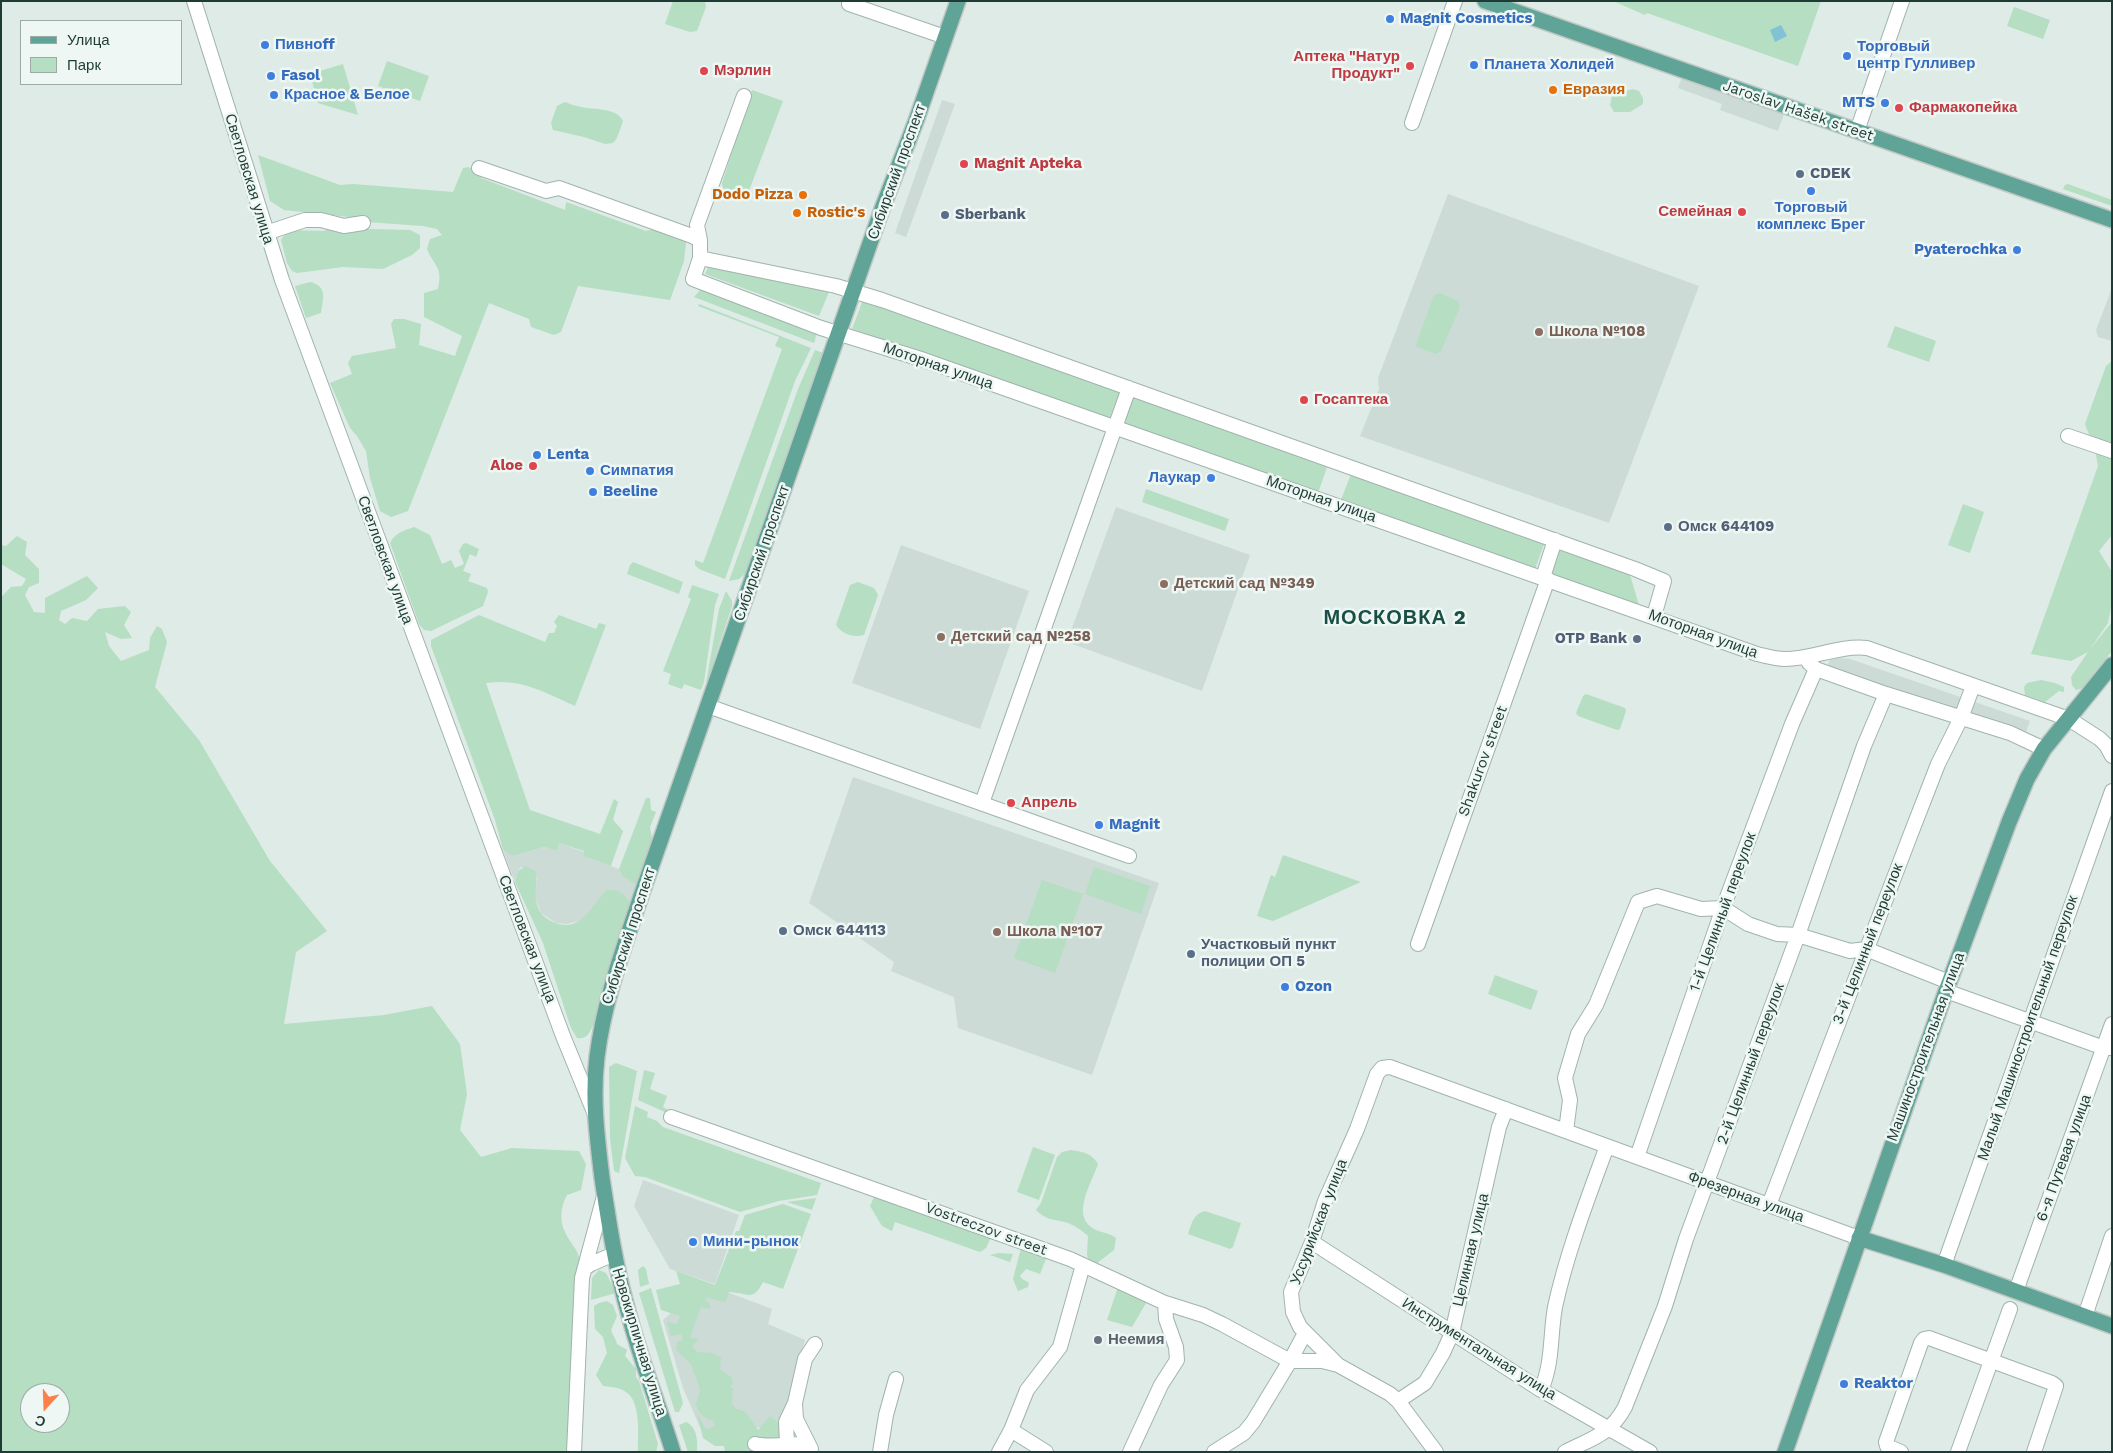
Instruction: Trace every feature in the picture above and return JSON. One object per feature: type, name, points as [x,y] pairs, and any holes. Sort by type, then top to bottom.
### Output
[{"type":"main road","name":"Сибирский проспект","points":[[594,1112],[597,1058],[605,1012],[617,968],[882,209],[916,121],[958,1]]},
{"type":"main road","name":"Jaroslav Hašek street","points":[[1485,1],[2112,220]]},
{"type":"main road","name":"Машиностроительная улица","points":[[1785,1452],[1947,986],[2027,778],[2044,749],[2112,665]]},
{"type":"main road","name":"Новокирпичная улица","points":[[594,1112],[604,1194],[614,1254],[629,1318],[673,1452]]},
{"type":"main road","name":"Фрезерная улица","points":[[1859,1238],[1944,1265],[2112,1326]]},
{"type":"street","name":"Светловская улица","points":[[194,1],[283,284],[563,1036],[594,1112]]},
{"type":"street","points":[[1412,123],[1455,1]]},
{"type":"street","points":[[1857,131],[1902,1]]},
{"type":"street","points":[[849,4],[945,37]]},
{"type":"street","points":[[744,96],[697,225],[700,240],[700,258],[836,286],[1129,388],[1635,569],[1664,581],[1654,616]]},
{"type":"street","points":[[479,168],[546,191],[559,188],[700,240]]},
{"type":"street","points":[[266,233],[305,220],[321,220],[344,226],[363,223]]},
{"type":"street","name":"Моторная улица","points":[[700,258],[693,279],[839,333],[924,360],[1654,616],[1757,654],[1784,659],[1803,658],[1853,647],[1867,648],[2069,719]]},
{"type":"street","points":[[982,803],[1129,388]]},
{"type":"street","points":[[2068,436],[2112,451]]},
{"type":"street","name":"Shakurov street","points":[[1418,944],[1545,578],[1555,540]]},
{"type":"street","points":[[1803,658],[1816,669],[1886,694],[2010,733],[2044,749]]},
{"type":"street","name":"1-й Целинный переулок","points":[[1637,1157],[1723,908],[1792,724],[1816,669]]},
{"type":"street","name":"3-й Целинный переулок","points":[[1768,1205],[1938,764],[1962,718],[1973,686]]},
{"type":"street","name":"2-й Целинный переулок","points":[[1609,1430],[1625,1407],[1665,1306],[1686,1239],[1798,935],[1864,746],[1886,694]]},
{"type":"street","points":[[708,706],[1129,856]]},
{"type":"street","points":[[2069,719],[2100,739],[2112,756]]},
{"type":"street","name":"Малый Машиностроительный переулок","points":[[1944,1265],[2112,791]]},
{"type":"street","points":[[1566,1131],[1570,1100],[1565,1078],[1576,1043],[1609,975],[1638,902],[1656,896],[1701,909],[1723,908],[1748,924],[1777,934],[1798,935],[1850,951],[1866,949],[2030,1023],[2108,1048]]},
{"type":"street","name":"6-я Путевая улица","points":[[2016,1291],[2108,1048],[2112,1024]]},
{"type":"street","name":"Фрезерная улица","points":[[1382,1068],[1390,1067],[1859,1238]]},
{"type":"street","name":"Уссурийская улица","points":[[1338,1365],[1300,1327],[1290,1300],[1295,1280],[1312,1242],[1326,1201],[1357,1129],[1377,1074],[1382,1068]]},
{"type":"street","name":"Целинная улица","points":[[1398,1401],[1425,1383],[1443,1353],[1452,1333],[1499,1127],[1506,1109]]},
{"type":"street","name":"Vostreczov street","points":[[671,1118],[1070,1259],[1165,1303],[1203,1315],[1290,1361]]},
{"type":"street","points":[[1541,1390],[1546,1377],[1556,1306],[1569,1256],[1607,1146]]},
{"type":"street","points":[[574,1452],[582,1278],[604,1194]]},
{"type":"street","points":[[2085,1316],[2112,1236]]},
{"type":"street","name":"Инструментальная улица","points":[[1312,1242],[1541,1390],[1650,1452]]},
{"type":"street","points":[[585,1268],[614,1254]]},
{"type":"street","points":[[999,1452],[1011,1430],[1027,1390],[1060,1347],[1083,1265]]},
{"type":"street","points":[[1130,1452],[1161,1385],[1177,1360],[1176,1347],[1166,1318],[1165,1303]]},
{"type":"street","points":[[1958,1452],[2010,1309]]},
{"type":"street","points":[[1214,1452],[1244,1434],[1290,1361],[1305,1333]]},
{"type":"street","points":[[1902,1452],[1887,1446],[1886,1442],[1924,1339],[1929,1338],[2056,1386],[2034,1452]]},
{"type":"street","points":[[789,1448],[786,1422],[795,1403],[805,1359],[815,1344]]},
{"type":"street","points":[[1290,1361],[1322,1361],[1338,1365],[1390,1394],[1398,1401],[1436,1452]]},
{"type":"street","points":[[880,1452],[886,1416],[896,1379]]},
{"type":"street","points":[[756,1444],[789,1448],[810,1448],[796,1419],[795,1403]]},
{"type":"street","points":[[1011,1430],[1046,1452]]},
{"type":"street","points":[[1565,1452],[1609,1430]]},
{"type":"shaded area","points":[[1682,77],[1784,114],[1778,131],[1720,110],[1722,104],[1678,88]]},
{"type":"shaded area","points":[[942,100],[955,104],[906,237],[895,233]]},
{"type":"shaded area","name":"Школа №108","points":[[1448,194],[1699,286],[1609,523],[1360,436],[1379,389],[1378,378]]},
{"type":"shaded area","points":[[2112,288],[2112,341],[2098,337],[2096,330]]},
{"type":"shaded area","name":"Детский сад №349","points":[[1116,507],[1250,555],[1202,691],[1067,642]]},
{"type":"shaded area","name":"Детский сад №258","points":[[901,545],[1029,591],[980,729],[852,683]]},
{"type":"shaded area","points":[[1831,657],[1850,659],[2030,721],[2025,734],[1826,670]]},
{"type":"shaded area","name":"Школа №107","points":[[853,777],[1159,883],[1092,1075],[958,1028],[954,997],[891,971],[894,962],[809,903]]},
{"type":"shaded area","points":[[559,843],[584,852],[583,856],[619,869],[622,876],[640,881],[631,906],[627,897],[588,913],[582,920],[567,924],[556,923],[541,913],[535,898],[537,878],[521,867],[515,882],[503,850],[513,856],[544,847],[557,851]]},
{"type":"shaded area","name":"Мини-рынок","points":[[643,1180],[739,1215],[715,1284],[670,1269],[634,1206]]},
{"type":"shaded area","points":[[696,1291],[724,1302],[727,1292],[772,1309],[768,1324],[805,1340],[789,1402],[777,1422],[754,1429],[702,1432],[683,1388],[663,1320]]},
{"type":"green space","points":[[673,1],[705,1],[706,7],[697,31],[690,32],[665,24]]},
{"type":"green space","points":[[1613,1],[1821,1],[1798,66],[1647,13],[1645,15]]},
{"type":"green space","points":[[2014,7],[2050,20],[2043,39],[2007,26]]},
{"type":"green space","points":[[387,61],[429,76],[420,101],[378,86]]},
{"type":"green space","points":[[343,64],[358,115],[318,103],[310,74]]},
{"type":"green space","points":[[1624,85],[1626,91],[1633,89],[1639,91],[1643,98],[1643,104],[1630,112],[1614,112],[1610,105],[1614,87]]},
{"type":"green space","points":[[752,90],[783,101],[750,188],[746,195],[742,196],[726,191],[722,183]]},
{"type":"green space","points":[[565,102],[579,107],[615,113],[623,121],[617,138],[613,143],[605,144],[553,130],[551,123],[557,106]]},
{"type":"green space","points":[[258,155],[340,185],[353,184],[453,192],[463,168],[468,167],[480,172],[481,178],[565,210],[566,202],[646,231],[660,227],[678,233],[686,243],[684,261],[670,300],[578,286],[561,332],[554,335],[531,327],[529,319],[489,303],[408,511],[391,517],[380,511],[370,478],[366,451],[350,428],[330,383],[352,374],[348,363],[352,356],[396,348],[391,324],[394,319],[404,319],[421,324],[419,345],[455,356],[462,336],[424,317],[424,293],[438,289],[440,276],[427,249],[430,239],[442,235],[437,229],[423,226],[367,222],[359,218],[284,210],[270,201]]},
{"type":"green space","points":[[2068,184],[2112,200],[2112,206],[2063,189]]},
{"type":"green space","points":[[330,228],[410,230],[420,235],[420,248],[412,255],[383,269],[343,267],[297,273],[292,271],[287,263],[281,240],[288,230],[324,231]]},
{"type":"green space","points":[[708,267],[829,292],[819,316],[705,274]]},
{"type":"green space","points":[[310,282],[316,284],[322,290],[323,303],[321,313],[306,318],[295,286]]},
{"type":"green space","points":[[706,288],[818,330],[814,343],[694,297],[700,290]]},
{"type":"green space","points":[[1440,293],[1458,301],[1460,307],[1441,351],[1436,354],[1416,345],[1434,295]]},
{"type":"green space","points":[[863,300],[1120,391],[1109,419],[852,329]]},
{"type":"green space","points":[[699,304],[811,348],[795,381],[725,579],[699,569],[695,565],[695,560],[703,563],[782,349],[775,346],[779,337],[698,306]]},
{"type":"green space","points":[[1895,326],[1936,341],[1929,362],[1887,347]]},
{"type":"green space","points":[[815,350],[823,353],[746,573],[739,579],[729,581],[798,389]]},
{"type":"green space","points":[[2112,361],[2112,535],[2099,551],[2112,572],[2112,602],[2108,623],[2090,649],[2112,622],[2112,651],[2083,688],[2076,690],[2072,685],[2071,677],[2088,652],[2071,661],[2031,654],[2098,466],[2095,450],[2085,424],[2106,366]]},
{"type":"green space","points":[[1130,396],[1327,467],[1317,496],[1119,425]]},
{"type":"green space","points":[[1351,474],[1544,544],[1535,569],[1341,500]]},
{"type":"green space","points":[[1146,489],[1229,519],[1225,531],[1142,502]]},
{"type":"green space","points":[[1963,504],[1984,512],[1970,553],[1948,545]]},
{"type":"green space","points":[[414,527],[430,535],[442,564],[451,560],[455,568],[464,564],[459,551],[463,544],[466,543],[479,549],[476,557],[470,554],[463,571],[471,574],[468,581],[487,588],[488,592],[483,606],[431,631],[424,630],[419,624],[390,543],[403,531]]},
{"type":"green space","points":[[17,536],[27,542],[25,555],[39,569],[39,583],[29,587],[25,595],[34,612],[45,613],[45,598],[87,576],[98,588],[86,600],[61,611],[59,620],[65,624],[72,618],[87,621],[98,609],[125,606],[131,612],[124,625],[132,638],[121,639],[105,632],[109,646],[121,661],[149,650],[150,638],[157,626],[162,629],[167,642],[155,687],[199,740],[270,861],[327,931],[296,952],[284,1024],[384,1015],[432,1006],[460,1044],[467,1094],[460,1130],[481,1157],[512,1148],[579,1151],[586,1164],[581,1190],[567,1195],[563,1203],[562,1213],[563,1228],[578,1253],[581,1263],[570,1452],[1,1452],[1,597],[11,587],[22,586],[26,579],[1,564],[1,545],[6,546]]},
{"type":"green space","points":[[1560,550],[1630,575],[1639,605],[1551,574]]},
{"type":"green space","points":[[633,562],[683,582],[679,594],[627,574]]},
{"type":"green space","points":[[858,582],[874,588],[878,595],[864,635],[852,636],[836,625],[850,585]]},
{"type":"green space","points":[[692,585],[719,594],[715,605],[704,682],[701,690],[684,684],[682,689],[668,684],[671,674],[663,671],[691,599],[688,597]]},
{"type":"green space","points":[[726,591],[732,601],[732,606],[715,657],[707,690],[705,689],[719,609]]},
{"type":"green space","points":[[479,615],[545,642],[549,633],[554,633],[557,626],[554,622],[559,615],[596,629],[599,623],[606,625],[575,706],[521,684],[486,683],[530,810],[600,834],[614,799],[618,802],[613,820],[623,831],[611,866],[583,856],[584,851],[559,843],[557,851],[544,847],[513,856],[503,850],[495,820],[431,646],[431,640]]},
{"type":"green space","points":[[2041,680],[2064,687],[2064,692],[2059,691],[2045,702],[2025,695],[2024,687],[2027,683]]},
{"type":"green space","points":[[1586,694],[1625,708],[1626,711],[1620,729],[1617,730],[1578,716],[1576,713],[1583,696]]},
{"type":"green space","points":[[646,798],[650,798],[651,810],[656,812],[650,827],[653,843],[640,881],[636,884],[622,876],[619,869]]},
{"type":"green space","points":[[1283,855],[1361,882],[1273,921],[1257,916],[1271,875],[1275,877]]},
{"type":"green space","points":[[526,866],[535,871],[538,908],[547,919],[553,922],[563,925],[578,921],[607,890],[622,894],[628,899],[631,906],[596,1021],[585,1037],[577,1038],[571,1028],[543,943],[515,882],[518,871]]},
{"type":"green space","points":[[1094,867],[1150,886],[1141,914],[1085,894]]},
{"type":"green space","points":[[1042,880],[1083,894],[1055,973],[1014,958]]},
{"type":"green space","points":[[1495,975],[1538,991],[1531,1010],[1488,994]]},
{"type":"green space","points":[[616,1063],[637,1071],[619,1173],[614,1171],[610,1138],[609,1067]]},
{"type":"green space","points":[[644,1070],[655,1073],[650,1089],[667,1096],[663,1107],[668,1110],[667,1113],[638,1100]]},
{"type":"green space","points":[[635,1106],[648,1112],[647,1117],[657,1121],[663,1127],[821,1183],[817,1195],[779,1201],[740,1212],[645,1177],[635,1176],[625,1158]]},
{"type":"green space","points":[[1033,1147],[1055,1155],[1039,1200],[1017,1192]]},
{"type":"green space","points":[[1080,1151],[1093,1157],[1098,1164],[1083,1206],[1083,1214],[1086,1221],[1094,1229],[1116,1238],[1114,1250],[1096,1264],[1089,1262],[1087,1255],[1088,1236],[1071,1224],[1047,1218],[1036,1210],[1041,1203],[1057,1157],[1062,1152]]},
{"type":"green space","points":[[879,1194],[992,1235],[986,1248],[980,1252],[895,1222],[892,1231],[882,1226],[870,1206],[874,1197]]},
{"type":"green space","points":[[816,1198],[812,1210],[787,1202]]},
{"type":"green space","points":[[783,1204],[811,1214],[783,1289],[763,1282],[753,1294],[745,1295],[729,1292],[726,1301],[723,1302],[706,1297],[705,1300],[710,1304],[710,1309],[701,1307],[690,1337],[699,1340],[692,1346],[697,1352],[712,1353],[721,1358],[720,1369],[732,1378],[733,1385],[729,1385],[733,1389],[732,1404],[736,1409],[744,1411],[758,1430],[770,1416],[779,1423],[784,1452],[725,1452],[724,1446],[715,1446],[703,1438],[697,1413],[706,1429],[715,1426],[713,1422],[716,1421],[707,1419],[699,1412],[696,1404],[700,1391],[696,1376],[691,1364],[676,1350],[677,1342],[683,1340],[681,1334],[671,1336],[667,1322],[677,1324],[680,1316],[661,1310],[656,1290],[680,1284],[676,1271],[715,1285],[736,1231],[739,1231],[745,1215]]},
{"type":"green space","points":[[1205,1211],[1241,1223],[1233,1247],[1230,1249],[1188,1234],[1195,1217]]},
{"type":"green space","points":[[1022,1244],[1048,1254],[1040,1274],[1026,1269],[1020,1276],[1029,1284],[1028,1287],[1018,1291],[1013,1279]]},
{"type":"green space","points":[[999,1253],[1013,1254],[1010,1262],[990,1255]]},
{"type":"green space","points":[[643,1266],[646,1269],[649,1284],[640,1287],[638,1270]]},
{"type":"green space","points":[[599,1270],[606,1273],[616,1293],[591,1300],[592,1278]]},
{"type":"green space","points":[[1118,1287],[1149,1298],[1132,1327],[1107,1320]]},
{"type":"green space","points":[[651,1288],[683,1403],[679,1412],[675,1412],[639,1293]]},
{"type":"green space","points":[[607,1301],[613,1305],[617,1316],[611,1330],[617,1344],[627,1350],[625,1356],[636,1369],[636,1377],[639,1381],[658,1444],[656,1452],[638,1451],[638,1419],[631,1396],[621,1389],[603,1386],[596,1375],[607,1353],[603,1337],[595,1329],[594,1306]]},
{"type":"green space","points":[[686,1422],[695,1431],[697,1452],[688,1452],[679,1425]]},
{"type":"water","points":[[1781,25],[1787,36],[1775,42],[1770,30]]},
{"type":"place","name":"Magnit Cosmetics","points":[[1390,19]]},
{"type":"place","name":"Пивноff","points":[[265,45]]},
{"type":"place","name":"Торговый центр Гулливер","points":[[1847,56]]},
{"type":"place","name":"Планета Холидей","points":[[1474,65]]},
{"type":"place","name":"Аптека \"Натур Продукт\"","points":[[1410,66]]},
{"type":"place","name":"Мэрлин","points":[[704,71]]},
{"type":"place","name":"Fasol","points":[[271,76]]},
{"type":"place","name":"Евразия","points":[[1553,90]]},
{"type":"place","name":"Красное & Белое","points":[[274,95]]},
{"type":"place","name":"MTS","points":[[1885,103]]},
{"type":"place","name":"Фармакопейка","points":[[1899,108]]},
{"type":"place","name":"Magnit Apteka","points":[[964,164]]},
{"type":"place","name":"CDEK","points":[[1800,174]]},
{"type":"place","name":"Торговый комплекс Брег","points":[[1811,191]]},
{"type":"place","name":"Dodo Pizza","points":[[803,195]]},
{"type":"place","name":"Семейная","points":[[1742,212]]},
{"type":"place","name":"Rostic's","points":[[797,213]]},
{"type":"place","name":"Sberbank","points":[[945,215]]},
{"type":"place","name":"Pyaterochka","points":[[2017,250]]},
{"type":"place","name":"Школа №108","points":[[1539,332]]},
{"type":"place","name":"Госаптека","points":[[1304,400]]},
{"type":"place","name":"Lenta","points":[[537,455]]},
{"type":"place","name":"Aloe","points":[[533,466]]},
{"type":"place","name":"Симпатия","points":[[590,471]]},
{"type":"place","name":"Лаукар","points":[[1211,478]]},
{"type":"place","name":"Beeline","points":[[593,492]]},
{"type":"place","name":"Омск 644109","points":[[1668,527]]},
{"type":"place","name":"Детский сад №349","points":[[1164,584]]},
{"type":"place","name":"Детский сад №258","points":[[941,637]]},
{"type":"place","name":"OTP Bank","points":[[1637,639]]},
{"type":"place","name":"Апрель","points":[[1011,803]]},
{"type":"place","name":"Magnit","points":[[1099,825]]},
{"type":"place","name":"Омск 644113","points":[[783,931]]},
{"type":"place","name":"Школа №107","points":[[997,932]]},
{"type":"place","name":"Участковый пункт полиции ОП 5","points":[[1191,954]]},
{"type":"place","name":"Ozon","points":[[1285,987]]},
{"type":"place","name":"Мини-рынок","points":[[693,1242]]},
{"type":"place","name":"Неемия","points":[[1098,1340]]},
{"type":"place","name":"Reaktor","points":[[1844,1384]]},
{"type":"district","name":"МОСКОВКА 2","points":[[1395,618]]}]
